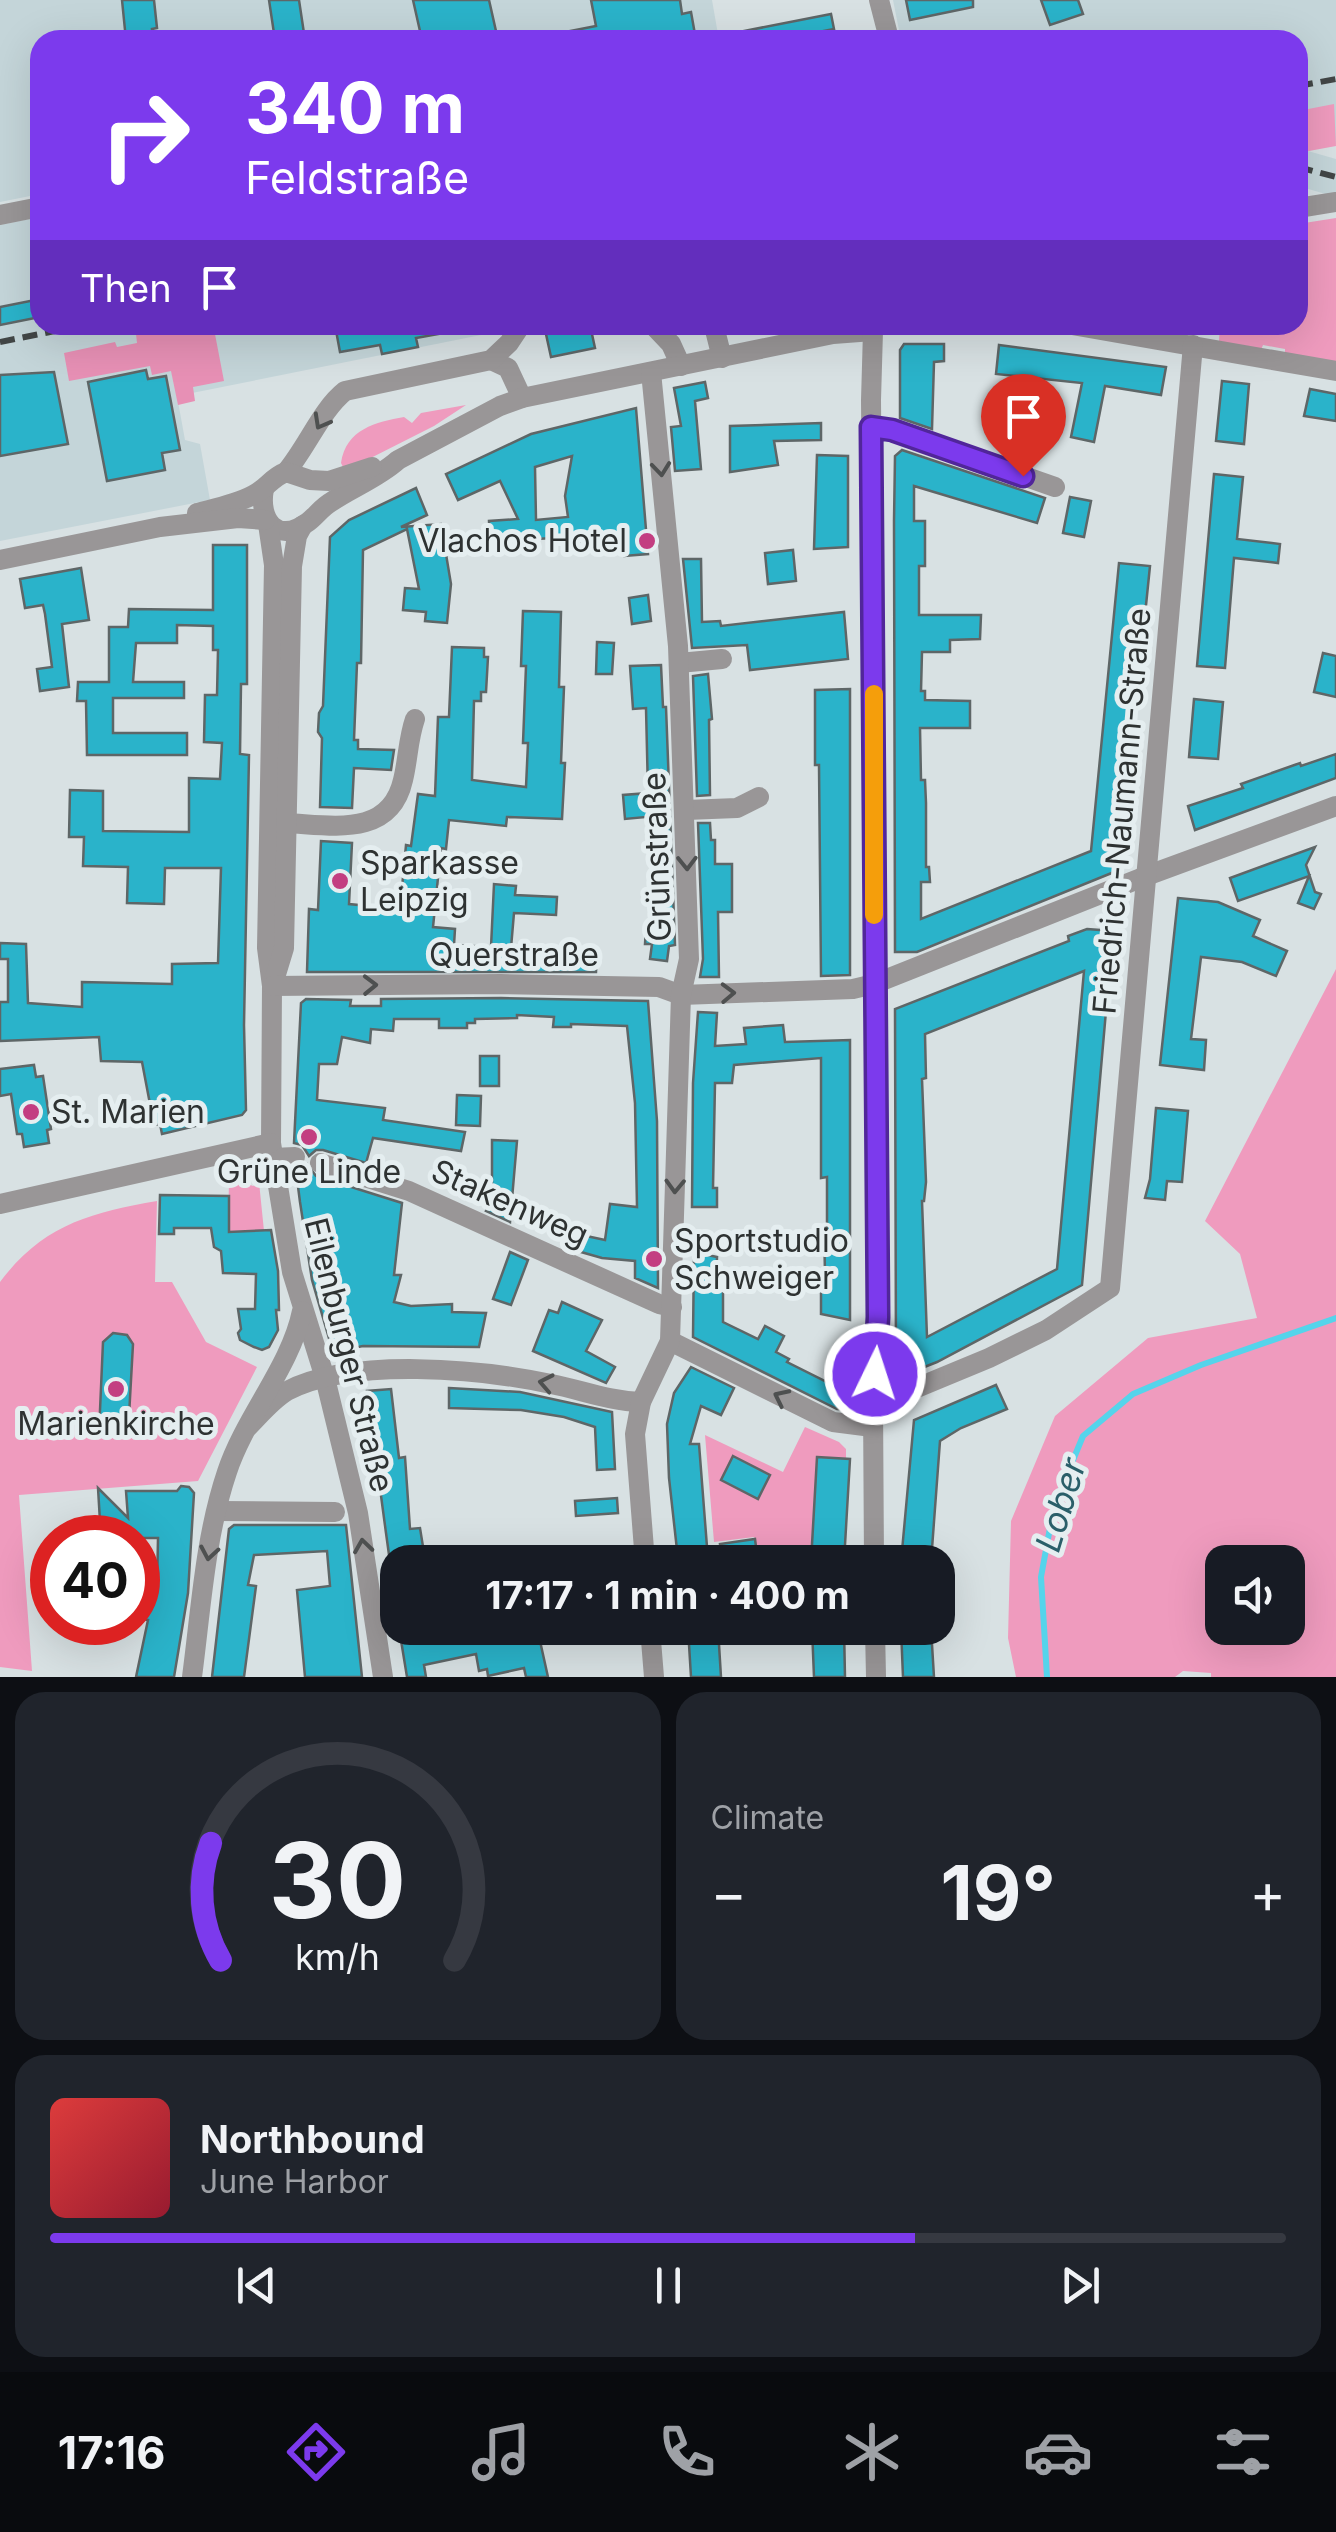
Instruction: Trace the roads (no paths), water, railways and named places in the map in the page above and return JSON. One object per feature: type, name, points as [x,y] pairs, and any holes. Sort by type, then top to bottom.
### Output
[{"type":"street","points":[[879,0],[887,30]]},
{"type":"street","points":[[1308,206],[1336,202]]},
{"type":"street","points":[[0,215],[30,209]]},
{"type":"street","points":[[160,527],[264,489],[273,477],[286,472],[306,448],[332,401],[345,390],[491,360],[514,335]]},
{"type":"street","points":[[663,335],[672,344],[681,366]]},
{"type":"street","points":[[716,335],[722,358]]},
{"type":"street","points":[[286,472],[310,480],[330,481],[398,460],[522,398],[828,335]]},
{"type":"street","points":[[874,1545],[872,1427],[878,1317],[871,427],[875,335]]},
{"type":"street","points":[[1133,335],[1336,371]]},
{"type":"street","name":"Friedrich-Naumann-Straße","points":[[873,1402],[890,1399],[1046,1330],[1104,1295],[1112,1283],[1194,345]]},
{"type":"street","points":[[491,360],[508,368],[522,398]]},
{"type":"street","name":"Grünstraße","points":[[651,372],[679,662],[689,958],[681,995],[670,1342]]},
{"type":"street","points":[[871,427],[892,430],[1056,487]]},
{"type":"street","points":[[0,560],[160,527],[238,518],[266,522],[285,530],[310,519],[398,460]]},
{"type":"street","points":[[310,480],[318,494],[310,519]]},
{"type":"street","points":[[264,489],[262,510],[266,522]]},
{"type":"street","name":"Eilenburger Straße","points":[[310,519],[297,536],[292,566],[281,817],[267,948],[280,1152],[302,1311],[326,1378],[358,1512],[383,1677]]},
{"type":"street","name":"Eilenburger Straße","points":[[266,522],[274,565],[281,817]]},
{"type":"street","points":[[679,662],[722,659]]},
{"type":"street","points":[[281,817],[359,826],[377,820],[394,805],[402,786],[415,719]]},
{"type":"street","points":[[686,810],[737,808],[760,796]]},
{"type":"street","name":"Querstraße","points":[[272,986],[639,986],[659,987],[681,995],[854,989],[1336,806]]},
{"type":"street","points":[[0,1204],[280,1152]]},
{"type":"street","name":"Stakenweg","points":[[320,1162],[409,1191],[659,1304],[672,1306]]},
{"type":"street","points":[[192,1677],[228,1470],[296,1332],[302,1311]]},
{"type":"street","points":[[644,1545],[635,1434],[641,1402],[670,1342],[833,1422],[872,1427]]},
{"type":"street","points":[[248,1427],[284,1393],[326,1378],[407,1370],[491,1373],[612,1400],[641,1402]]},
{"type":"street","points":[[218,1511],[335,1512]]},
{"type":"street","points":[[651,1645],[654,1677]]},
{"type":"street","points":[[875,1645],[876,1677]]},
{"type":"waterway","name":"Lober","points":[[1047,1677],[1041,1577],[1054,1506],[1083,1436],[1133,1394],[1201,1365],[1336,1318]]},
{"type":"railway","points":[[1308,84],[1336,79]]},
{"type":"railway","points":[[1308,170],[1336,177]]},
{"type":"railway","points":[[0,342],[35,335]]},
{"type":"place","name":"Vlachos Hotel","points":[[647,541]]},
{"type":"place","name":"Sparkasse Leipzig","points":[[340,881]]},
{"type":"place","name":"St. Marien","points":[[31,1112]]},
{"type":"place","name":"Grüne Linde","points":[[309,1137]]},
{"type":"place","name":"Sportstudio Schweiger","points":[[654,1259]]},
{"type":"place","name":"Marienkirche","points":[[116,1389]]}]
